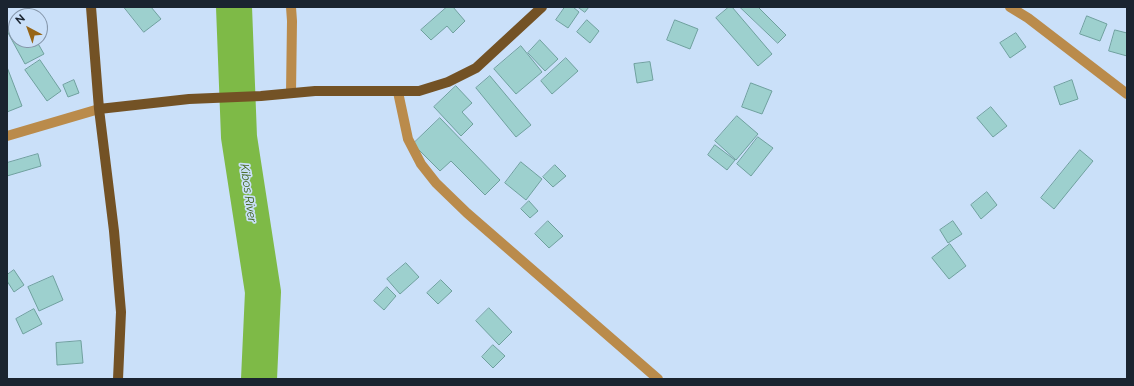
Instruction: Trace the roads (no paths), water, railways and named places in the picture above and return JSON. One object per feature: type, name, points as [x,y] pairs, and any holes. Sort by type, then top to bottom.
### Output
[{"type":"main road","points":[[91,7],[99,109],[114,231],[121,312],[118,379]]},
{"type":"main road","points":[[99,109],[189,98],[261,96],[315,91],[419,91],[448,82],[476,68],[542,7]]},
{"type":"street","points":[[291,7],[291,93]]},
{"type":"street","points":[[1010,7],[1028,18],[1127,94]]},
{"type":"street","points":[[398,92],[408,139],[421,164],[436,183],[467,213],[658,379]]},
{"type":"street","points":[[7,136],[99,109]]},
{"type":"waterway","name":"Kibos River","points":[[234,7],[239,137],[263,292],[259,379]]}]
